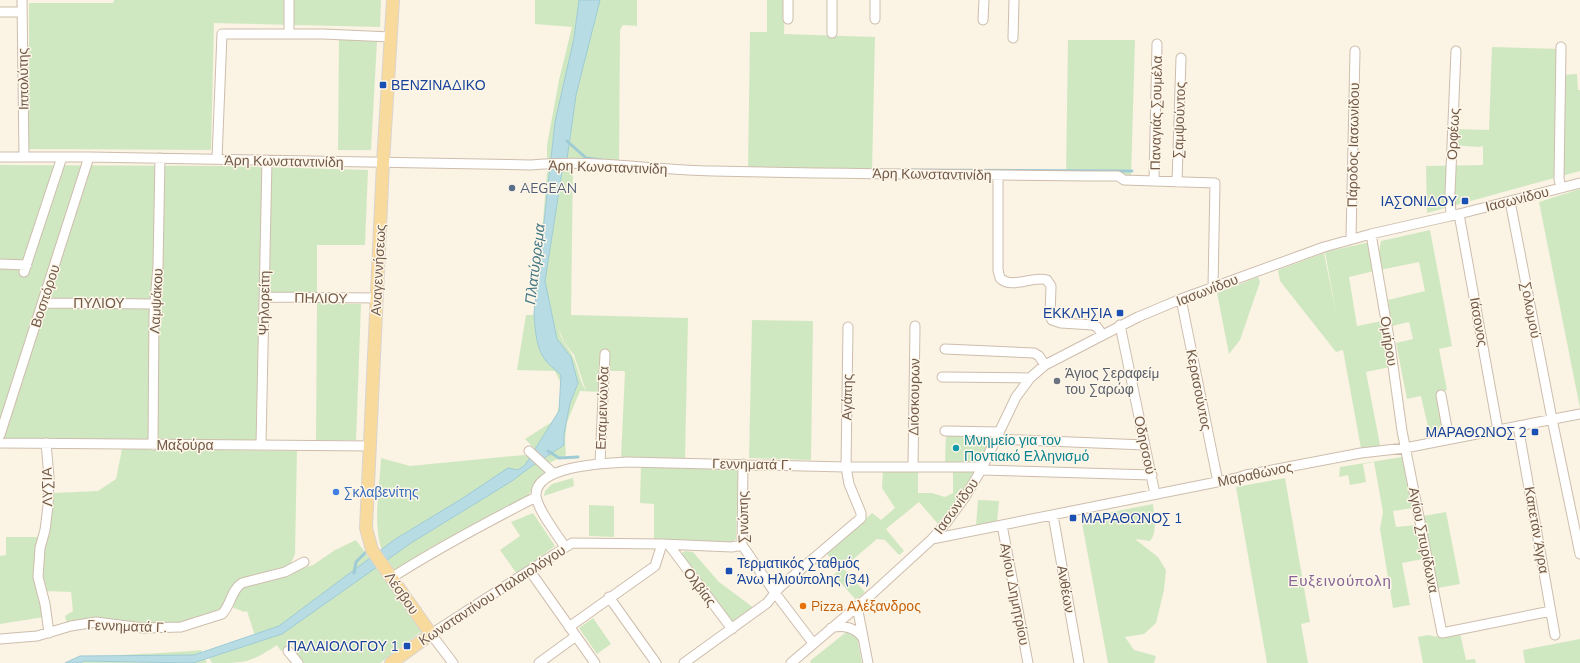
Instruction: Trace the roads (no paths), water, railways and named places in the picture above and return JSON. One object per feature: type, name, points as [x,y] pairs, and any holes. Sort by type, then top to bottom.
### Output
[{"type":"main road","name":"Αναγεννήσεως","points":[[369,540],[366,530],[366,518],[383,163],[393,0]]},
{"type":"main road","name":"Λέσβου","points":[[369,540],[372,550],[431,634]]},
{"type":"main road","name":"Κωνσταντίνου Παλαιολόγου","points":[[391,663],[431,634]]},
{"type":"street","name":"Ιππολύτης","points":[[22,0],[24,157]]},
{"type":"street","points":[[288,0],[288,34]]},
{"type":"street","points":[[788,0],[788,19]]},
{"type":"street","points":[[832,0],[832,33]]},
{"type":"street","points":[[874,19],[875,0]]},
{"type":"street","points":[[983,20],[984,0]]},
{"type":"street","points":[[1013,38],[1014,0]]},
{"type":"street","points":[[0,12],[22,12]]},
{"type":"street","points":[[217,159],[222,34],[370,35],[391,37]]},
{"type":"street","name":"Παναγιάς Σουμέλα","points":[[1154,181],[1157,44]]},
{"type":"street","points":[[1561,47],[1559,179],[1562,188]]},
{"type":"street","name":"Πάροδος Ιασωνίδου","points":[[1351,239],[1355,51]]},
{"type":"street","name":"Ορφέως","points":[[1455,215],[1450,193],[1456,51]]},
{"type":"street","name":"Σαμψούντος","points":[[1177,182],[1181,58]]},
{"type":"street","name":"Άρη Κωνσταντινίδη","points":[[0,157],[62,156],[383,163],[573,163],[712,171],[942,176],[1118,176],[1124,180],[1215,183],[1213,287]]},
{"type":"street","name":"Βοσπόρου","points":[[0,264],[26,268],[62,156]]},
{"type":"street","name":"Βοσπόρου","points":[[0,435],[89,157]]},
{"type":"street","name":"Λαμψάκου","points":[[153,445],[155,304],[160,158]]},
{"type":"street","name":"Ψηλορείτη","points":[[261,445],[267,160]]},
{"type":"street","points":[[998,175],[998,270],[1000,278],[1006,282],[1028,281],[1040,278],[1047,280],[1051,286],[1050,316],[1052,320],[1061,323],[1093,324],[1097,326],[1102,334]]},
{"type":"street","name":"Ιασωνίδου","points":[[791,663],[932,539],[953,515],[982,469],[1016,397],[1030,378],[1045,364],[1120,325],[1181,299],[1324,247],[1371,234],[1455,215],[1580,183]]},
{"type":"street","name":"Σολωμού","points":[[1510,201],[1552,419],[1580,554]]},
{"type":"street","name":"Ιάσονος","points":[[1455,215],[1498,430]]},
{"type":"street","name":"Ομήρου","points":[[1371,234],[1405,448]]},
{"type":"street","name":"ΠΗΛΙΟΥ","points":[[264,297],[377,298]]},
{"type":"street","name":"Κερασούντος","points":[[1181,299],[1218,482]]},
{"type":"street","name":"ΠΥΛΙΟΥ","points":[[43,303],[155,304]]},
{"type":"street","name":"Οδησσού","points":[[1120,325],[1155,494]]},
{"type":"street","name":"Διόσκουρων","points":[[913,467],[915,326]]},
{"type":"street","name":"Αγάπης","points":[[775,593],[780,587],[861,518],[861,513],[849,484],[846,467],[848,327]]},
{"type":"street","points":[[945,349],[1032,353],[1039,356],[1045,364]]},
{"type":"street","name":"Επαμεινώνδα","points":[[600,463],[604,354]]},
{"type":"street","points":[[942,377],[1030,378]]},
{"type":"street","points":[[1441,395],[1449,439]]},
{"type":"street","name":"Μαραθώνος","points":[[932,539],[1218,482],[1246,475],[1361,453],[1405,448],[1580,414]]},
{"type":"street","name":"Καπετάν Άγρα","points":[[1518,426],[1555,635]]},
{"type":"street","points":[[945,431],[1145,445]]},
{"type":"street","name":"Μαξούρα","points":[[0,443],[370,446]]},
{"type":"street","name":"ΛΥΣΙΑ","points":[[46,443],[49,491],[45,530],[40,548],[38,577],[45,604],[49,632]]},
{"type":"street","name":"Αγίου Σπυρίδωνα","points":[[1405,448],[1442,633],[1551,611]]},
{"type":"street","points":[[529,451],[554,474]]},
{"type":"street","name":"Γεννηματά Γ.","points":[[536,497],[539,486],[554,474],[577,467],[600,463],[634,462],[846,467],[913,467],[1152,475]]},
{"type":"street","name":"Σινώπης","points":[[743,464],[742,545],[775,593],[813,643]]},
{"type":"street","points":[[391,578],[424,556],[536,497],[542,511],[565,547]]},
{"type":"street","points":[[953,515],[952,522],[955,528],[964,533]]},
{"type":"street","name":"Ανθέων","points":[[1053,515],[1080,663]]},
{"type":"street","name":"Αγίου Δημητρίου","points":[[1002,525],[1028,663]]},
{"type":"street","name":"Κωνσταντίνου Παλαιολόγου","points":[[431,634],[572,543],[665,544],[732,547],[742,545]]},
{"type":"street","points":[[569,627],[609,597],[655,566],[665,544]]},
{"type":"street","name":"Ολβίας","points":[[665,544],[732,629]]},
{"type":"street","name":"Γεννηματά Γ.","points":[[0,638],[34,636],[70,626],[96,622],[119,626],[155,628],[185,627],[222,614],[226,609],[232,594],[238,586],[247,581],[284,572],[304,562]]},
{"type":"street","points":[[530,571],[595,663]]},
{"type":"street","points":[[684,663],[767,603],[775,593]]},
{"type":"street","points":[[609,597],[656,663]]},
{"type":"street","points":[[857,606],[868,663]]},
{"type":"street","points":[[829,629],[837,627],[851,628],[858,631],[863,638]]},
{"type":"street","name":"Λέσβου","points":[[431,634],[453,663]]},
{"type":"street","points":[[539,663],[576,636]]},
{"type":"street","points":[[288,651],[298,663]]},
{"type":"water","points":[[579,0],[600,0],[576,95],[567,159],[562,172],[545,281],[557,339],[571,357],[578,383],[570,403],[564,434],[564,445],[512,481],[411,543],[282,634],[193,663],[84,661],[80,663],[65,663],[80,656],[194,655],[279,626],[394,540],[463,498],[508,468],[518,470],[525,465],[559,411],[561,375],[549,364],[540,352],[534,313],[555,122],[574,38]]},
{"type":"waterway","points":[[567,141],[586,158],[602,160]]},
{"type":"waterway","points":[[904,170],[1132,171]]},
{"type":"waterway","points":[[548,451],[559,458],[578,457]]},
{"type":"waterway","points":[[354,573],[356,562],[368,550]]},
{"type":"place","name":"ΒΕΝΖΙΝΑΔΙΚΟ","points":[[383,85]]},
{"type":"place","name":"AEGEAN","points":[[512,188]]},
{"type":"place","name":"ΙΑΣΟΝΙΔΟΥ","points":[[1465,201]]},
{"type":"place","name":"ΕΚΚΛΗΣΙΑ","points":[[1120,313]]},
{"type":"place","name":"Άγιος Σεραφείμ του Σαρώφ","points":[[1057,381]]},
{"type":"place","name":"ΜΑΡΑΘΩΝΟΣ 2","points":[[1535,432]]},
{"type":"place","name":"Μνημείο για τον Ποντιακό Ελληνισμό","points":[[956,448]]},
{"type":"place","name":"Σκλαβενίτης","points":[[336,492]]},
{"type":"place","name":"ΜΑΡΑΘΩΝΟΣ 1","points":[[1073,518]]},
{"type":"place","name":"Τερματικός Σταθμός Άνω Ηλιούπολης (34)","points":[[729,571]]},
{"type":"place","name":"Pizza Αλέξανδρος","points":[[803,606]]},
{"type":"place","name":"ΠΑΛΑΙΟΛΟΓΟΥ 1","points":[[407,646]]},
{"type":"district","name":"Ευξεινούπολη","points":[[1340,581]]},
{"type":"water label","name":"Πλατύρρεμα","points":[[535,264]]}]
